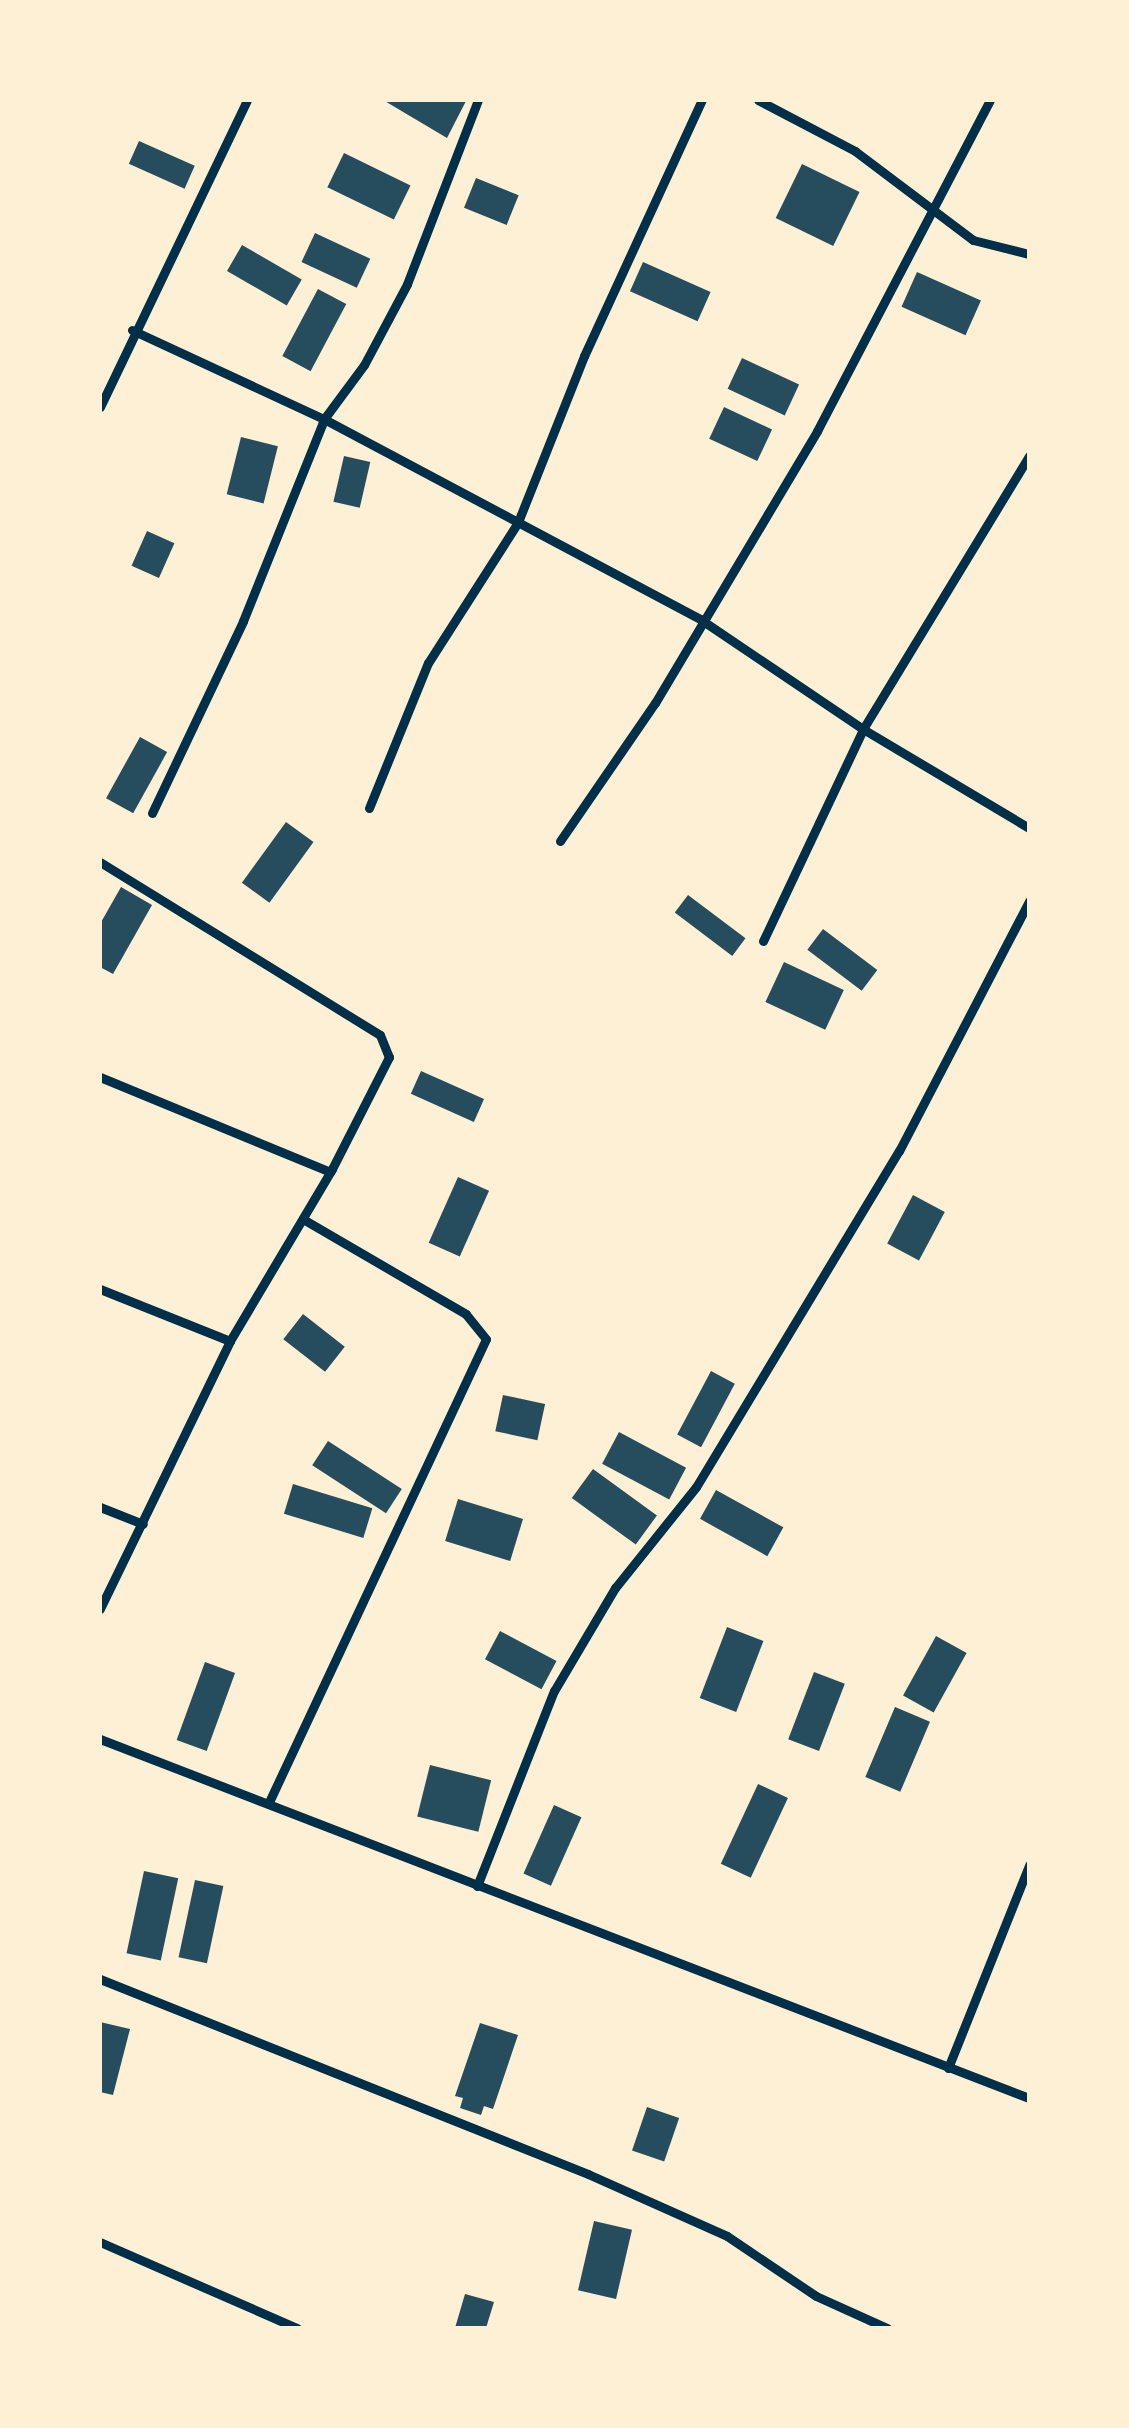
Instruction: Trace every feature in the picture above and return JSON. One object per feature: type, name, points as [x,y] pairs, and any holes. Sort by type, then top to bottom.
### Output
[{"type":"street","points":[[100,407],[132,330],[247,100]]},
{"type":"street","points":[[152,814],[243,622],[324,418],[364,365],[407,284],[478,100]]},
{"type":"street","points":[[369,808],[428,663],[518,522],[584,356],[702,100]]},
{"type":"street","points":[[759,100],[855,152],[932,204],[974,240],[1029,254]]},
{"type":"street","points":[[560,842],[654,703],[700,620],[817,431],[932,204],[990,100]]},
{"type":"street","points":[[132,330],[324,418],[700,620],[863,729],[1029,828]]},
{"type":"street","points":[[763,940],[863,729],[1029,456]]},
{"type":"street","points":[[100,862],[380,1035],[389,1057],[330,1172],[230,1341],[100,1609]]},
{"type":"street","points":[[478,1886],[554,1691],[615,1588],[696,1487],[890,1166],[1029,901]]},
{"type":"street","points":[[100,1078],[330,1172]]},
{"type":"street","points":[[269,1802],[486,1339],[466,1314],[303,1219]]},
{"type":"street","points":[[100,1289],[230,1341]]},
{"type":"street","points":[[100,1508],[143,1524]]},
{"type":"street","points":[[100,1739],[1029,2098]]},
{"type":"street","points":[[948,2068],[1029,1865]]},
{"type":"street","points":[[100,1979],[588,2174],[727,2236],[816,2296],[887,2328]]},
{"type":"street","points":[[100,2242],[297,2328]]},
{"type":"building","points":[[383,100],[463,100],[466,101],[447,138]]},
{"type":"building","points":[[139,141],[195,166],[185,189],[129,164]]},
{"type":"building","points":[[344,153],[411,185],[394,220],[327,187]]},
{"type":"building","points":[[802,164],[860,192],[833,246],[776,218]]},
{"type":"building","points":[[476,178],[519,195],[507,225],[464,208]]},
{"type":"building","points":[[315,233],[370,259],[357,288],[301,262]]},
{"type":"building","points":[[242,245],[302,280],[287,305],[227,271]]},
{"type":"building","points":[[643,262],[711,292],[698,321],[630,291]]},
{"type":"building","points":[[917,272],[981,300],[965,335],[902,307]]},
{"type":"building","points":[[318,289],[346,304],[311,371],[282,356]]},
{"type":"building","points":[[742,358],[799,385],[785,415],[728,389]]},
{"type":"building","points":[[724,407],[772,429],[757,461],[709,439]]},
{"type":"building","points":[[241,437],[278,446],[264,503],[227,494]]},
{"type":"building","points":[[344,456],[370,462],[360,508],[333,502]]},
{"type":"building","points":[[147,531],[174,543],[159,578],[132,566]]},
{"type":"building","points":[[140,737],[167,752],[133,813],[106,798]]},
{"type":"building","points":[[286,822],[314,842],[269,903],[242,883]]},
{"type":"building","points":[[121,887],[152,905],[113,974],[100,967],[100,924]]},
{"type":"building","points":[[688,895],[746,938],[732,956],[675,913]]},
{"type":"building","points":[[823,929],[877,970],[862,991],[807,950]]},
{"type":"building","points":[[784,962],[844,990],[825,1030],[765,1002]]},
{"type":"building","points":[[421,1071],[484,1099],[474,1122],[411,1094]]},
{"type":"building","points":[[458,1177],[489,1191],[460,1257],[429,1243]]},
{"type":"building","points":[[913,1195],[945,1212],[919,1260],[887,1244]]},
{"type":"building","points":[[303,1314],[345,1347],[325,1372],[283,1339]]},
{"type":"building","points":[[711,1371],[735,1384],[701,1447],[677,1435]]},
{"type":"building","points":[[503,1395],[545,1404],[537,1440],[495,1431]]},
{"type":"building","points":[[619,1432],[686,1468],[669,1499],[602,1464]]},
{"type":"building","points":[[328,1441],[402,1489],[386,1513],[312,1465]]},
{"type":"building","points":[[593,1469],[657,1515],[636,1545],[572,1498]]},
{"type":"building","points":[[293,1484],[372,1508],[363,1538],[284,1514]]},
{"type":"building","points":[[716,1490],[783,1527],[767,1556],[700,1519]]},
{"type":"building","points":[[458,1499],[523,1519],[510,1561],[445,1541]]},
{"type":"building","points":[[727,1627],[763,1641],[736,1712],[700,1698]]},
{"type":"building","points":[[500,1631],[557,1661],[541,1689],[485,1659]]},
{"type":"building","points":[[936,1636],[967,1653],[934,1712],[903,1695]]},
{"type":"building","points":[[205,1662],[235,1673],[207,1751],[177,1740]]},
{"type":"building","points":[[814,1672],[845,1684],[819,1751],[788,1739]]},
{"type":"building","points":[[895,1707],[930,1722],[900,1792],[865,1777]]},
{"type":"building","points":[[430,1765],[491,1780],[478,1832],[417,1816]]},
{"type":"building","points":[[758,1784],[788,1798],[751,1878],[721,1864]]},
{"type":"building","points":[[554,1805],[581,1817],[551,1886],[523,1874]]},
{"type":"building","points":[[144,1871],[178,1878],[161,1960],[127,1953]]},
{"type":"building","points":[[195,1880],[223,1886],[207,1963],[179,1957]]},
{"type":"building","points":[[100,2022],[130,2029],[113,2095],[100,2092]]},
{"type":"building","points":[[480,2023],[518,2035],[493,2109],[484,2106],[481,2115],[460,2108],[463,2098],[455,2096]]},
{"type":"building","points":[[647,2107],[679,2118],[664,2162],[632,2150]]},
{"type":"building","points":[[594,2221],[632,2230],[616,2299],[578,2290]]},
{"type":"building","points":[[465,2294],[494,2302],[486,2328],[455,2328]]}]
